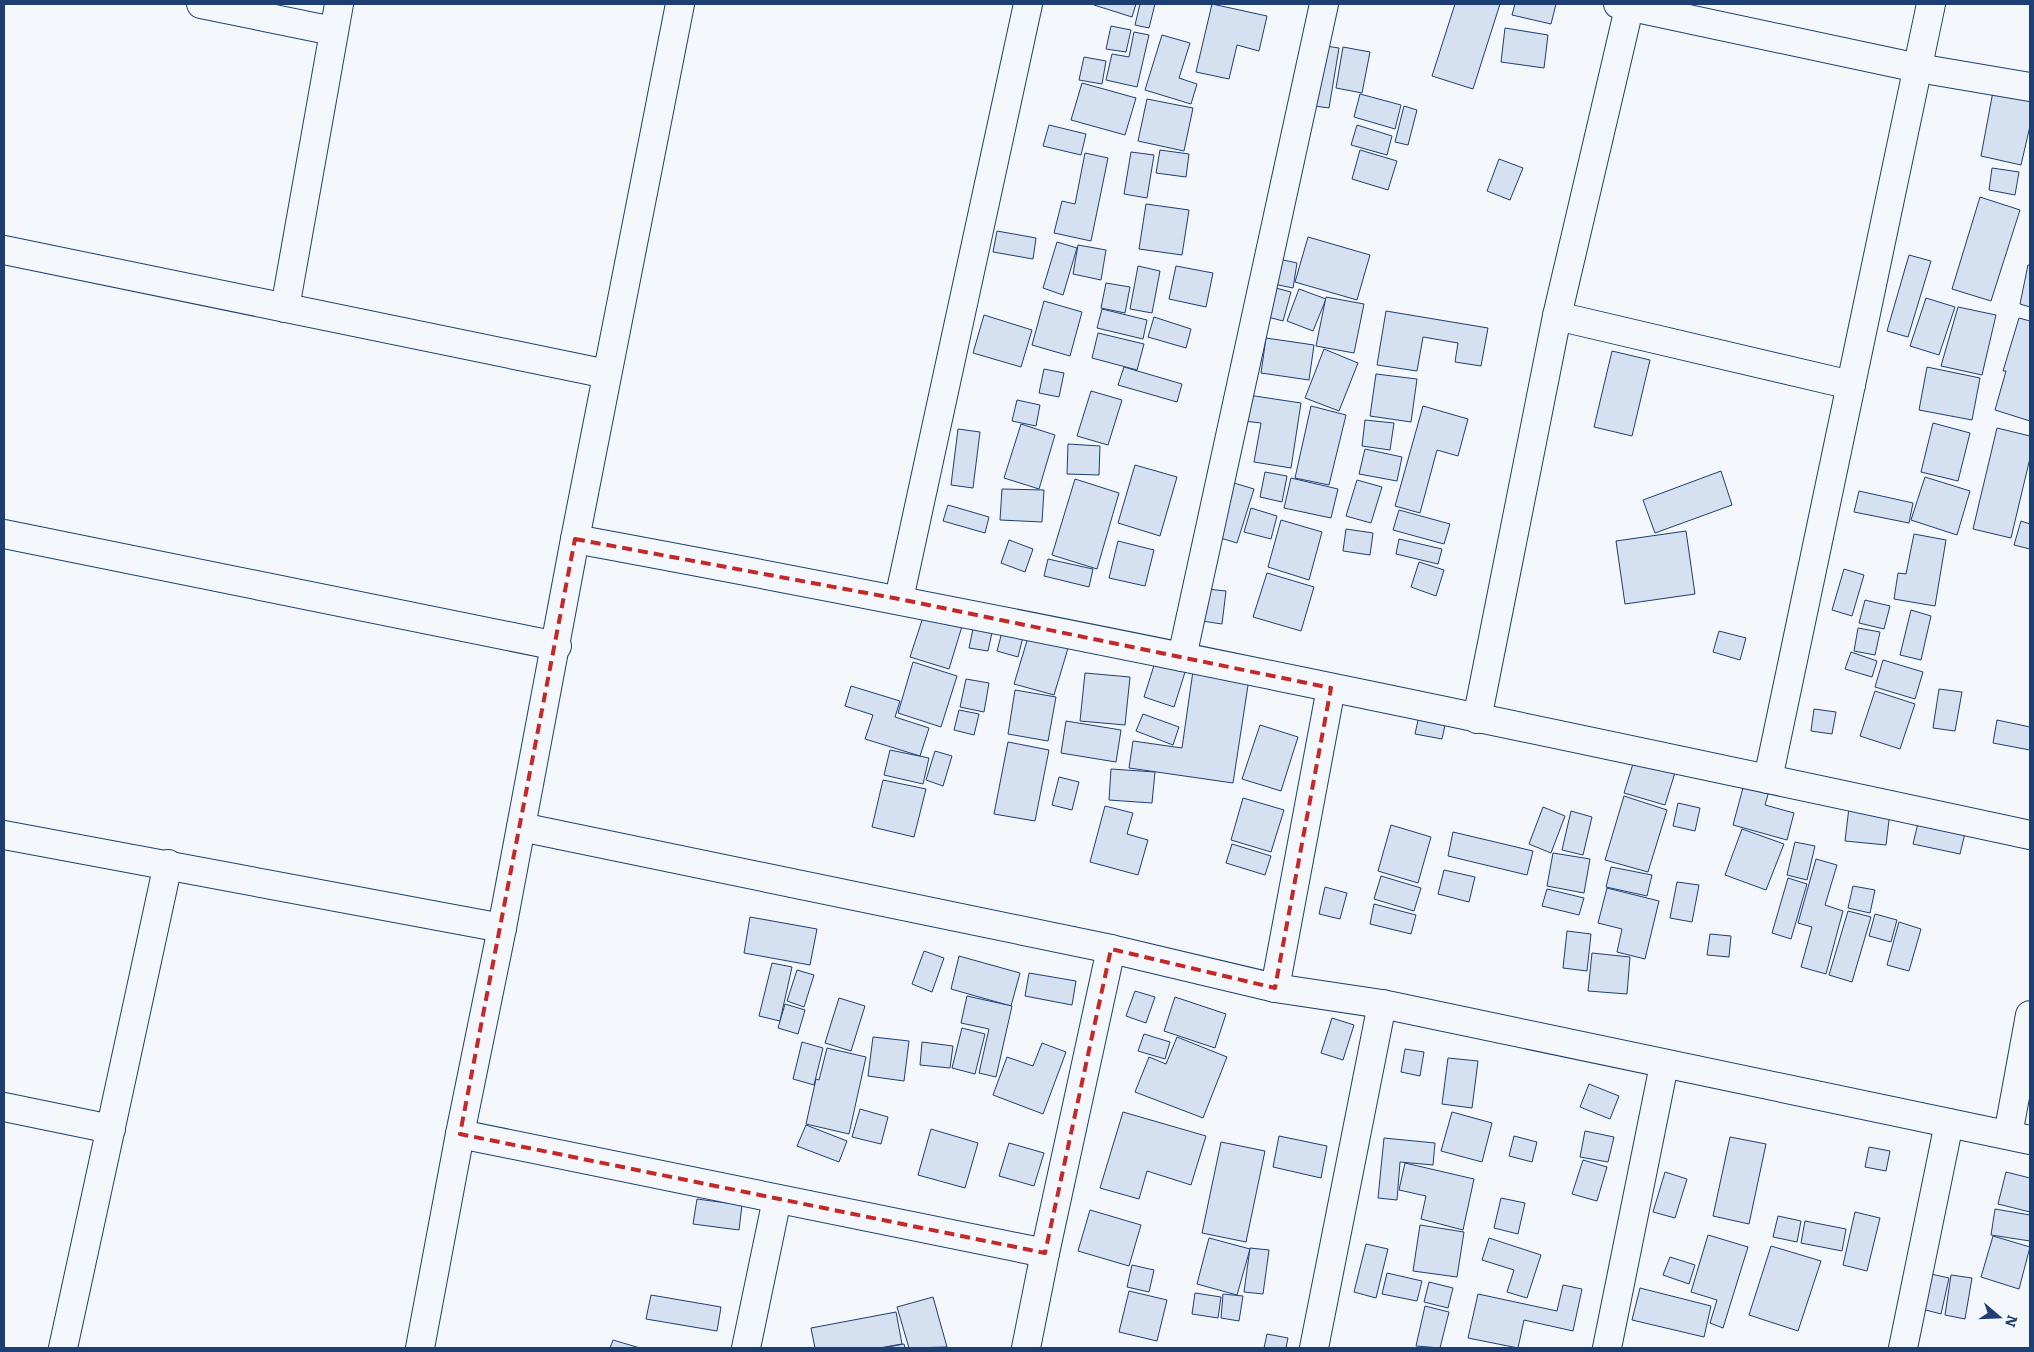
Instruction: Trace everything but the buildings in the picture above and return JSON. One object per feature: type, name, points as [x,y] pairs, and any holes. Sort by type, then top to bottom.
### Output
[{"type":"street","points":[[201,4],[333,31]]},
{"type":"street","points":[[285,308],[339,4]]},
{"type":"street","points":[[420,1348],[680,4]]},
{"type":"street","points":[[899,599],[1028,4]]},
{"type":"street","points":[[1182,657],[1324,4]]},
{"type":"street","points":[[1768,778],[1931,4]]},
{"type":"street","points":[[1476,719],[1557,316],[1626,5],[1918,68],[2030,88]]},
{"type":"street","points":[[4,250],[607,374]]},
{"type":"street","points":[[1557,316],[1851,385]]},
{"type":"street","points":[[4,534],[556,646]]},
{"type":"street","points":[[575,539],[899,599],[1768,778],[2030,835]]},
{"type":"street","points":[[1275,988],[1330,688]]},
{"type":"street","points":[[521,826],[1111,949],[1275,988],[1382,1004],[1664,1065],[2019,1137],[2030,1015]]},
{"type":"street","points":[[4,835],[168,864],[502,928]]},
{"type":"street","points":[[63,1348],[168,864]]},
{"type":"street","points":[[1026,1348],[1111,949]]},
{"type":"street","points":[[1314,1348],[1382,1004]]},
{"type":"street","points":[[1607,1348],[1664,1065]]},
{"type":"street","points":[[4,1107],[111,1129]]},
{"type":"street","points":[[1903,1348],[1949,1123]]},
{"type":"street","points":[[460,1134],[1045,1253]]},
{"type":"street","points":[[746,1348],[777,1199]]},
{"type":"highlighted area","points":[[575,539],[899,599],[1331,688],[1275,988],[1111,949],[1045,1253],[460,1134]]}]
